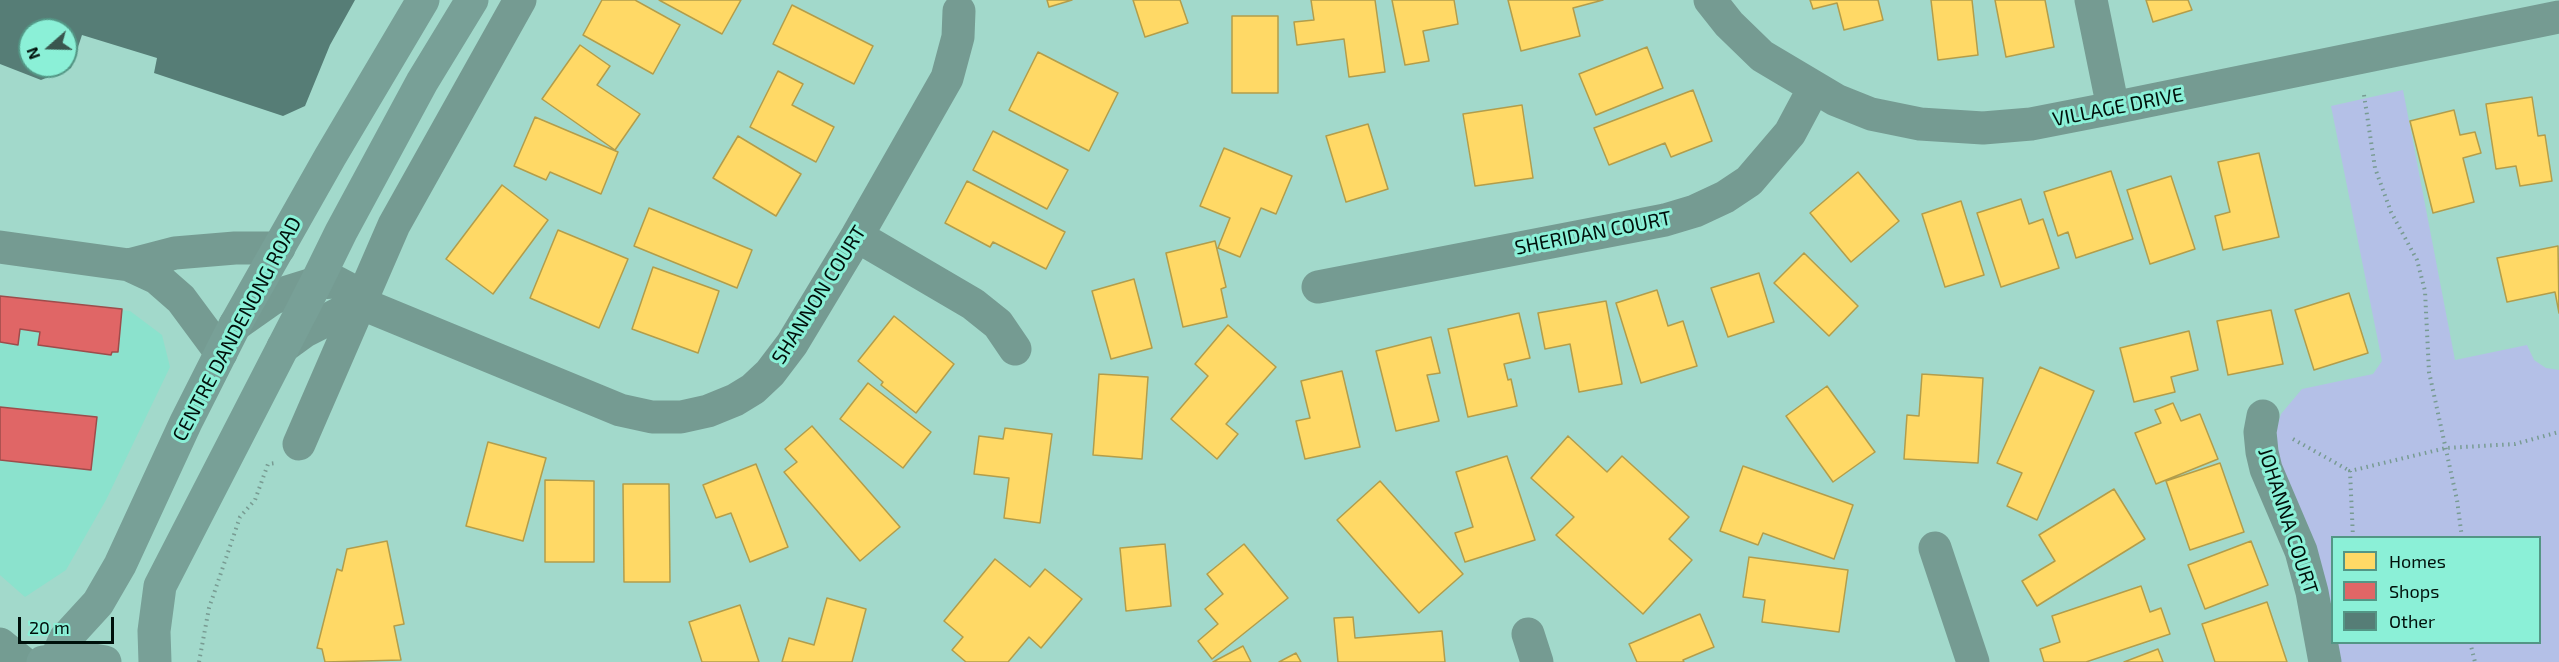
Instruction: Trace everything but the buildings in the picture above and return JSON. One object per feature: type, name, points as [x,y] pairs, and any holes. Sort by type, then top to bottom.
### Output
[{"type":"main road","name":"CENTRE DANDENONG ROAD","points":[[50,660],[65,639],[98,603],[120,565],[228,339],[330,157],[423,0]]},
{"type":"main road","points":[[155,662],[154,631],[160,586],[284,347],[340,232],[422,82],[472,0]]},
{"type":"main road","points":[[0,644],[22,662]]},
{"type":"main road","points":[[50,660],[77,657],[105,662]]},
{"type":"street","points":[[299,444],[394,225],[520,0]]},
{"type":"street","name":"VILLAGE DRIVE","points":[[1710,0],[1729,24],[1762,56],[1836,100],[1871,114],[1920,124],[1983,128],[2031,124],[2113,108],[2512,13],[2559,17]]},
{"type":"street","points":[[2091,0],[2113,108]]},
{"type":"street","name":"SHANNON COURT","points":[[228,339],[272,299],[316,283],[336,282],[355,292],[360,303],[620,410],[652,417],[681,417],[708,411],[735,400],[753,389],[770,373],[792,344],[858,236],[947,78],[958,37],[959,11]]},
{"type":"street","name":"SHERIDAN COURT","points":[[1318,287],[1665,220],[1695,211],[1725,197],[1749,181],[1790,133],[1814,88]]},
{"type":"street","points":[[858,236],[973,304],[998,324],[1015,349]]},
{"type":"street","points":[[0,248],[129,265],[157,278],[228,339]]},
{"type":"street","points":[[129,265],[175,253],[235,248],[279,248]]},
{"type":"street","points":[[284,347],[305,331],[360,303]]},
{"type":"street","name":"JOHANNA COURT","points":[[2263,416],[2260,432],[2266,469],[2301,551],[2312,592],[2325,662]]},
{"type":"street","points":[[1935,548],[1973,662]]},
{"type":"path","points":[[2364,95],[2375,168],[2391,212],[2417,260],[2425,291],[2429,372],[2457,500],[2462,536]]},
{"type":"path","points":[[2263,416],[2281,432],[2350,471],[2446,448],[2516,444],[2559,432]]},
{"type":"path","points":[[199,662],[209,608],[240,517],[255,500],[268,464],[279,462],[299,444]]},
{"type":"path","points":[[2350,471],[2353,536]]},
{"type":"path","points":[[2470,644],[2475,662]]},
{"type":"shaded area","points":[[2403,90],[2455,360],[2527,345],[2534,360],[2546,368],[2559,370],[2559,662],[2338,662],[2335,644],[2541,644],[2541,536],[2331,536],[2331,627],[2280,466],[2275,432],[2281,414],[2302,389],[2373,374],[2382,361],[2331,106]]},
{"type":"shaded area","points":[[0,296],[130,311],[162,335],[170,367],[106,500],[66,570],[25,597],[0,575]]}]
